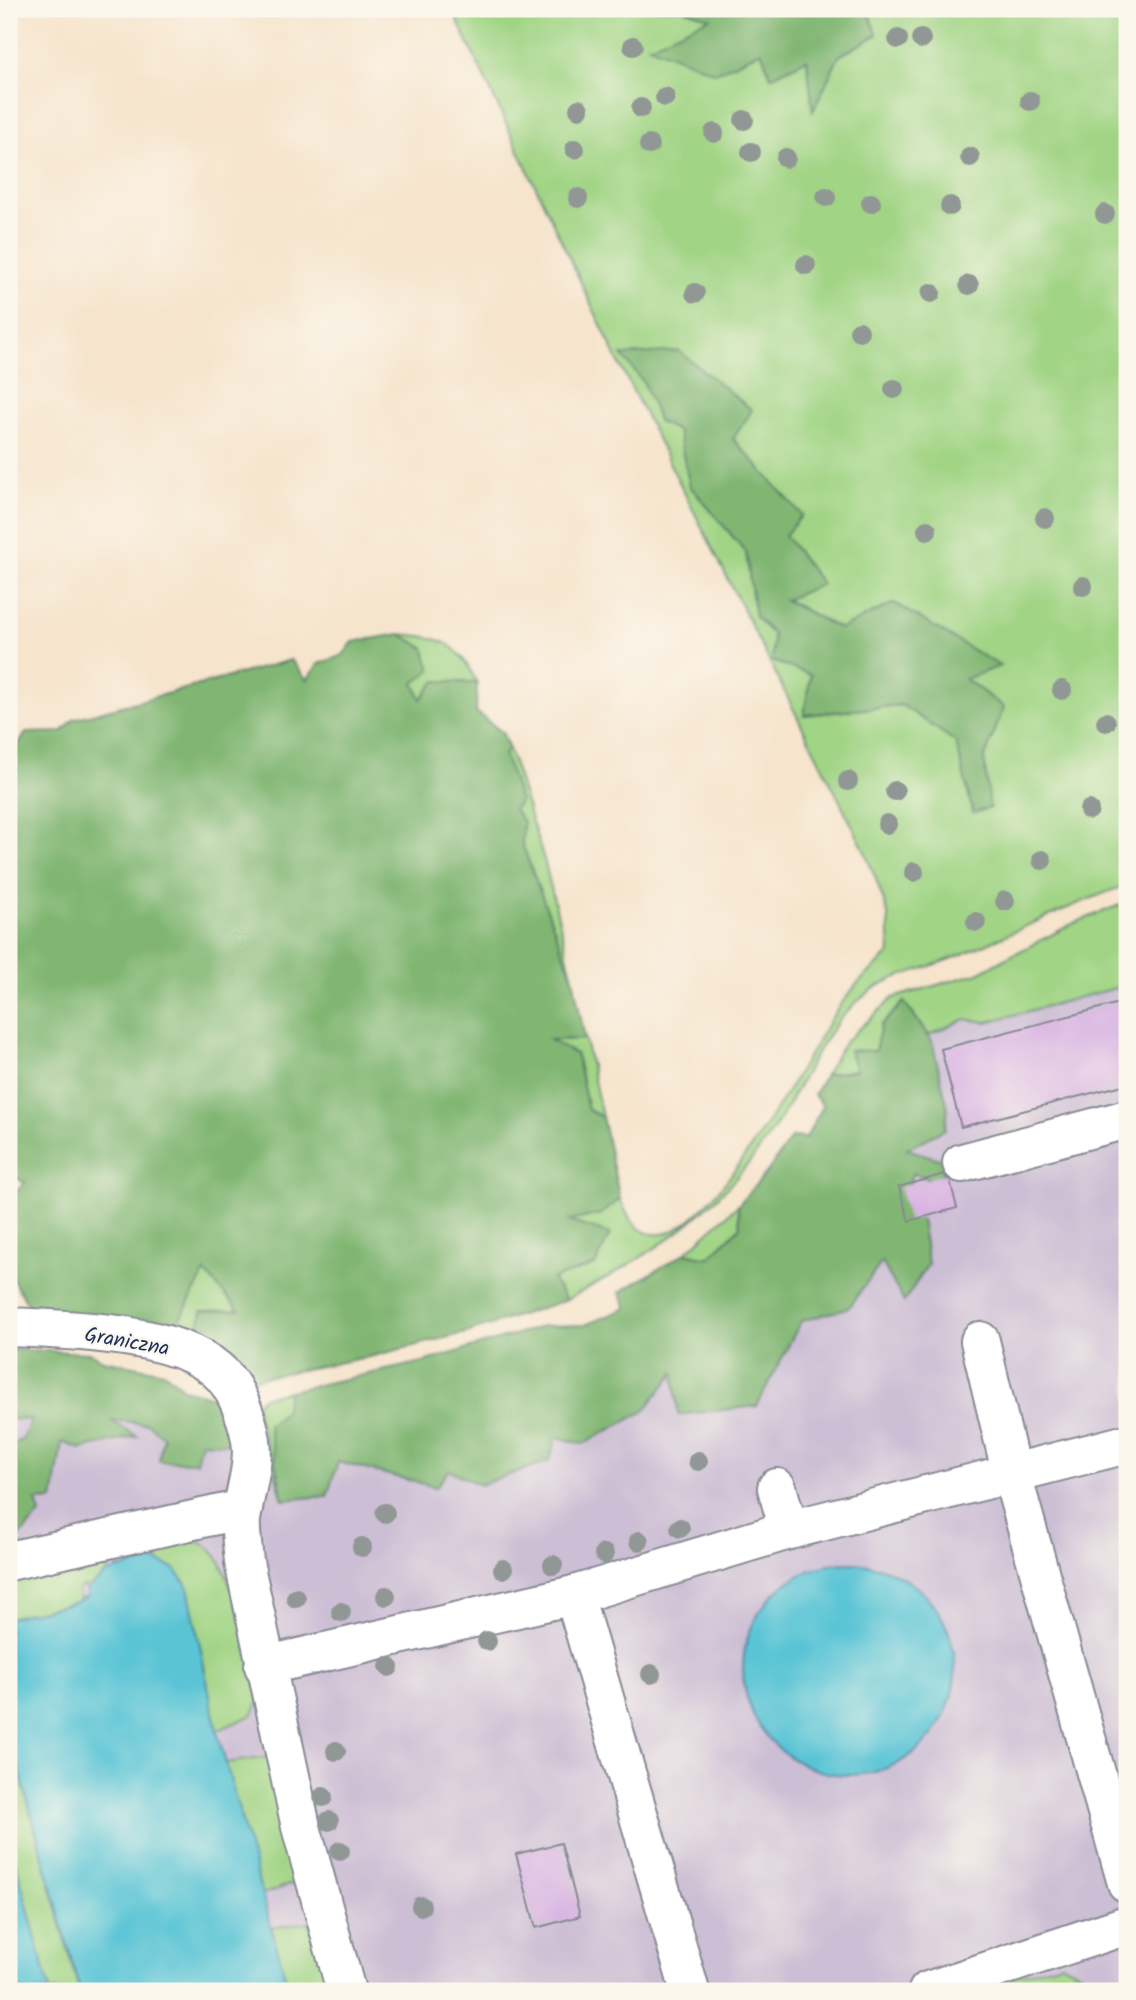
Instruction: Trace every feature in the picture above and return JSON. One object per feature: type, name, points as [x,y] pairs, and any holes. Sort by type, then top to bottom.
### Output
[{"type":"street","points":[[962,1163],[1127,1119]]},
{"type":"street","name":"Graniczna","points":[[9,1327],[114,1337],[161,1345],[188,1353],[217,1369],[235,1393],[251,1441],[243,1509],[244,1562],[264,1666],[301,1827],[346,1991]]},
{"type":"street","points":[[980,1341],[1012,1475],[1127,1883]]},
{"type":"street","points":[[264,1666],[574,1595],[789,1530],[1127,1444]]},
{"type":"street","points":[[776,1488],[789,1530]]},
{"type":"street","points":[[9,1561],[243,1509]]},
{"type":"street","points":[[574,1595],[690,1991]]},
{"type":"street","points":[[929,1991],[1127,1925]]},
{"type":"shaded area","points":[[1127,985],[1127,1991],[9,1991],[9,1381],[155,1397],[228,1446],[609,1359],[929,1035],[965,1019],[987,1022]]},
{"type":"green space","points":[[452,9],[683,9],[711,18],[650,46],[761,50],[807,59],[813,110],[839,56],[877,35],[867,9],[1127,9],[1127,885],[1062,910],[956,957],[885,982],[864,996],[834,1026],[781,1118],[726,1189],[679,1231],[626,1266],[566,1300],[552,1279],[595,1265],[610,1234],[567,1221],[601,1214],[620,1199],[630,1219],[646,1232],[661,1234],[683,1224],[708,1202],[734,1171],[760,1135],[840,1005],[857,984],[890,953],[888,914],[863,847],[618,361]],"holes":[[[623,355],[733,439],[802,515],[785,535],[822,584],[785,599],[840,629],[999,665],[965,679],[1004,707],[984,759],[989,808],[973,813],[956,742],[902,705],[804,715],[811,675],[755,616],[746,552],[690,486],[678,431],[659,422],[644,383]]]},
{"type":"green space","points":[[683,9],[867,9],[877,35],[839,56],[813,111],[807,59],[771,77],[761,51],[716,73],[649,46],[710,18]]},
{"type":"green space","points":[[679,351],[752,410],[733,439],[802,515],[785,535],[822,584],[785,600],[840,629],[894,603],[1000,666],[965,679],[1004,707],[984,759],[990,808],[973,813],[956,742],[902,705],[804,715],[811,675],[772,661],[773,634],[755,616],[746,552],[690,486],[678,431],[659,422],[644,383],[622,355]]},
{"type":"green space","points":[[400,634],[428,637],[448,644],[463,658],[477,683],[436,681],[421,699],[413,683],[424,648]]},
{"type":"green space","points":[[400,634],[424,648],[431,670],[414,683],[421,699],[436,681],[477,683],[476,712],[502,732],[509,749],[504,754],[520,801],[514,809],[523,822],[522,844],[573,978],[585,1039],[550,1040],[576,1054],[588,1110],[602,1117],[620,1199],[601,1214],[569,1221],[610,1234],[595,1265],[552,1279],[566,1300],[469,1332],[373,1356],[254,1379],[246,1377],[227,1351],[197,1337],[202,1311],[239,1310],[205,1272],[174,1330],[33,1312],[9,1274],[9,1200],[25,1182],[9,1176],[9,758],[26,733],[62,732],[74,719],[291,660],[307,680],[318,664],[343,655],[353,642]]},
{"type":"green space","points":[[509,749],[545,863],[573,978],[522,844],[523,822],[514,809],[504,754]]},
{"type":"green space","points":[[1127,902],[1127,985],[987,1022],[965,1019],[929,1035],[904,1002],[881,1025],[875,1052],[856,1070],[825,1075],[844,1043],[893,998],[978,973],[1072,924]]},
{"type":"green space","points":[[904,1002],[932,1041],[948,1109],[945,1129],[907,1149],[949,1162],[939,1182],[912,1173],[907,1193],[919,1206],[928,1264],[904,1302],[882,1262],[848,1308],[801,1321],[757,1406],[678,1415],[674,1373],[643,1412],[583,1444],[557,1437],[549,1461],[480,1485],[449,1470],[436,1487],[338,1462],[327,1496],[283,1500],[268,1425],[284,1412],[289,1391],[423,1362],[544,1326],[585,1325],[627,1308],[620,1292],[685,1253],[708,1258],[740,1227],[738,1205],[767,1172],[792,1137],[806,1138],[823,1106],[814,1095],[825,1075],[856,1070],[849,1050],[875,1051],[881,1025]]},
{"type":"green space","points":[[585,1039],[602,1117],[588,1110],[576,1054],[548,1040]]},
{"type":"green space","points":[[738,1205],[740,1227],[708,1258],[685,1253]]},
{"type":"green space","points":[[204,1272],[240,1310],[197,1337],[174,1330]]},
{"type":"green space","points":[[9,1349],[91,1353],[103,1360],[164,1372],[184,1389],[214,1397],[237,1444],[201,1442],[196,1462],[159,1461],[163,1437],[148,1424],[110,1420],[137,1436],[81,1449],[62,1442],[53,1500],[36,1501],[40,1514],[9,1548],[9,1446],[23,1439],[31,1419],[13,1419],[9,1423]]},
{"type":"green space","points":[[289,1391],[284,1412],[268,1425],[283,1500],[256,1411],[257,1403],[263,1397]]},
{"type":"green space","points":[[159,1539],[193,1540],[211,1549],[220,1561],[234,1598],[259,1702],[252,1715],[217,1731],[188,1587],[174,1568],[151,1559],[148,1543],[139,1545],[141,1563],[138,1545],[127,1547],[129,1566],[126,1548],[116,1550],[118,1570],[114,1550],[104,1553],[107,1573],[86,1590],[85,1586],[78,1589],[80,1599],[77,1602],[9,1618],[9,1573]]},
{"type":"green space","points":[[9,1733],[79,1991],[49,1991],[9,1842]]},
{"type":"green space","points":[[268,1757],[298,1882],[260,1895],[225,1763]]},
{"type":"green space","points":[[309,1922],[333,1991],[289,1991],[270,1928]]},
{"type":"green space","points":[[1061,1963],[1116,1991],[963,1991]]},
{"type":"water","points":[[151,1559],[174,1568],[188,1587],[217,1731],[289,1991],[80,1991],[9,1732],[9,1618],[77,1602],[88,1596],[86,1590],[107,1573]]},
{"type":"water","points":[[849,1563],[870,1565],[889,1571],[924,1594],[947,1629],[953,1648],[953,1690],[947,1709],[924,1744],[889,1767],[870,1773],[849,1775],[828,1773],[809,1767],[774,1744],[751,1709],[745,1690],[743,1669],[745,1648],[751,1629],[774,1594],[809,1571],[828,1565]]},
{"type":"water","points":[[9,1837],[50,1991],[9,1991]]},
{"type":"building","points":[[1127,1001],[1127,1084],[961,1127],[941,1049]]},
{"type":"building","points":[[944,1174],[950,1180],[957,1208],[909,1221],[899,1187]]},
{"type":"building","points":[[561,1843],[580,1916],[536,1928],[516,1854]]}]
